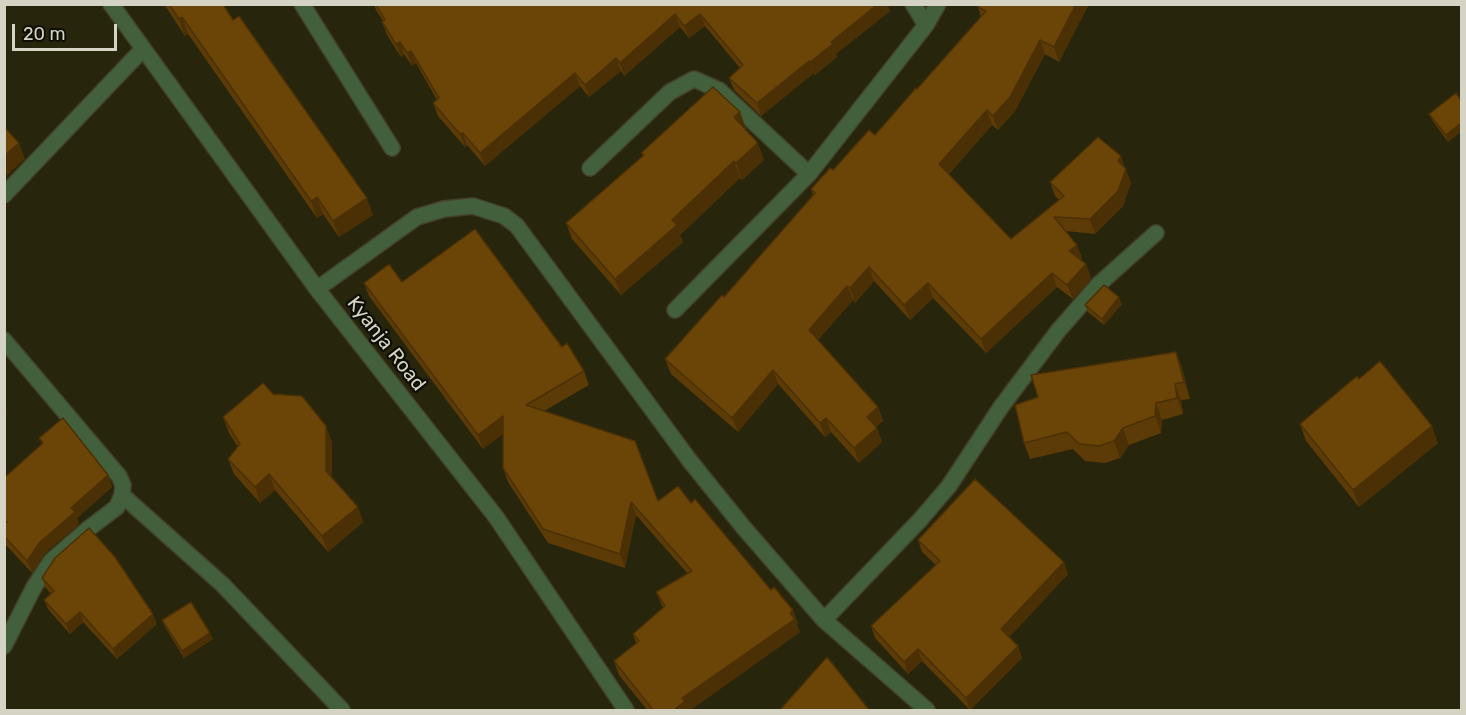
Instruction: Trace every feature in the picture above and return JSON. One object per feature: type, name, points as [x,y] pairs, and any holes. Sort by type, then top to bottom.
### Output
[{"type":"street","name":"Kyanja Road","points":[[111,4],[316,289],[496,517],[626,711]]},
{"type":"street","points":[[302,4],[392,148]]},
{"type":"street","points":[[913,4],[926,25]]},
{"type":"street","points":[[675,310],[808,174],[926,25],[938,4]]},
{"type":"street","points":[[4,195],[143,49]]},
{"type":"street","points":[[590,168],[670,92],[694,80],[719,90],[808,174]]},
{"type":"street","points":[[316,289],[417,218],[444,208],[473,206],[504,216],[517,226],[704,478],[744,528],[824,620],[927,711]]},
{"type":"street","points":[[824,620],[920,520],[949,486],[1001,407],[1058,331],[1099,284],[1156,233]]},
{"type":"street","points":[[4,340],[120,476],[123,485],[117,507],[51,561],[34,587],[4,646]]},
{"type":"street","points":[[122,495],[223,585],[342,711]]},
{"type":"building","points":[[169,4],[223,4],[233,20],[239,16],[367,198],[333,221],[317,197],[311,201],[182,17],[179,19]]},
{"type":"building","points":[[376,4],[878,4],[831,42],[833,44],[757,103],[729,78],[743,65],[700,14],[684,26],[675,14],[620,63],[616,58],[585,85],[575,73],[480,153],[433,103],[439,98],[411,51],[407,53],[400,42],[396,44],[382,22],[385,20]]},
{"type":"building","points":[[979,4],[1076,4],[1054,47],[1040,40],[1010,97],[993,116],[987,110],[939,164],[1011,239],[1064,196],[1050,182],[1098,137],[1121,156],[1118,161],[1126,169],[1118,191],[1090,219],[1054,217],[1077,245],[1069,251],[1086,264],[1067,285],[1052,273],[981,339],[928,283],[904,305],[869,267],[850,288],[847,286],[809,330],[878,407],[867,417],[877,428],[854,448],[826,418],[820,423],[773,370],[732,418],[665,359],[722,295],[724,297],[815,193],[811,189],[830,168],[833,170],[869,130],[875,135],[986,11],[978,7]]},
{"type":"building","points":[[713,87],[740,112],[734,117],[758,143],[736,163],[734,161],[672,220],[677,225],[615,279],[566,223],[644,155],[641,153]]},
{"type":"building","points":[[1456,93],[1461,101],[1461,123],[1446,135],[1429,114]]},
{"type":"building","points":[[4,127],[19,143],[4,156]]},
{"type":"building","points":[[475,229],[562,347],[567,343],[584,371],[526,405],[635,441],[658,501],[678,486],[691,503],[695,499],[771,590],[774,587],[793,610],[790,613],[795,619],[682,698],[685,701],[673,711],[654,711],[614,661],[639,641],[633,634],[665,606],[656,592],[692,571],[631,502],[620,554],[543,529],[503,468],[503,416],[478,435],[364,283],[389,264],[402,282]]},
{"type":"building","points":[[1104,285],[1119,297],[1102,319],[1085,305]]},
{"type":"building","points":[[1176,352],[1184,382],[1175,384],[1177,398],[1156,403],[1155,416],[1123,428],[1114,441],[1099,446],[1079,444],[1067,432],[1024,443],[1015,405],[1038,397],[1031,375]]},
{"type":"building","points":[[1380,361],[1432,426],[1353,490],[1300,424],[1357,376],[1359,379]]},
{"type":"building","points":[[263,383],[273,394],[302,396],[326,426],[326,471],[358,507],[322,536],[269,474],[255,487],[228,459],[240,444],[223,417]]},
{"type":"building","points":[[63,418],[108,475],[71,508],[75,512],[40,542],[27,561],[4,536],[4,525],[7,522],[4,520],[4,478],[43,443],[39,438]]},
{"type":"building","points":[[975,479],[1064,562],[1001,629],[1018,646],[966,698],[918,649],[904,662],[871,626],[940,561],[918,540]]},
{"type":"building","points":[[89,528],[115,557],[153,614],[113,649],[80,612],[66,624],[44,600],[54,591],[42,578],[55,558]]},
{"type":"building","points":[[191,602],[210,633],[182,651],[162,620]]},
{"type":"building","points":[[827,657],[870,711],[779,711]]}]
